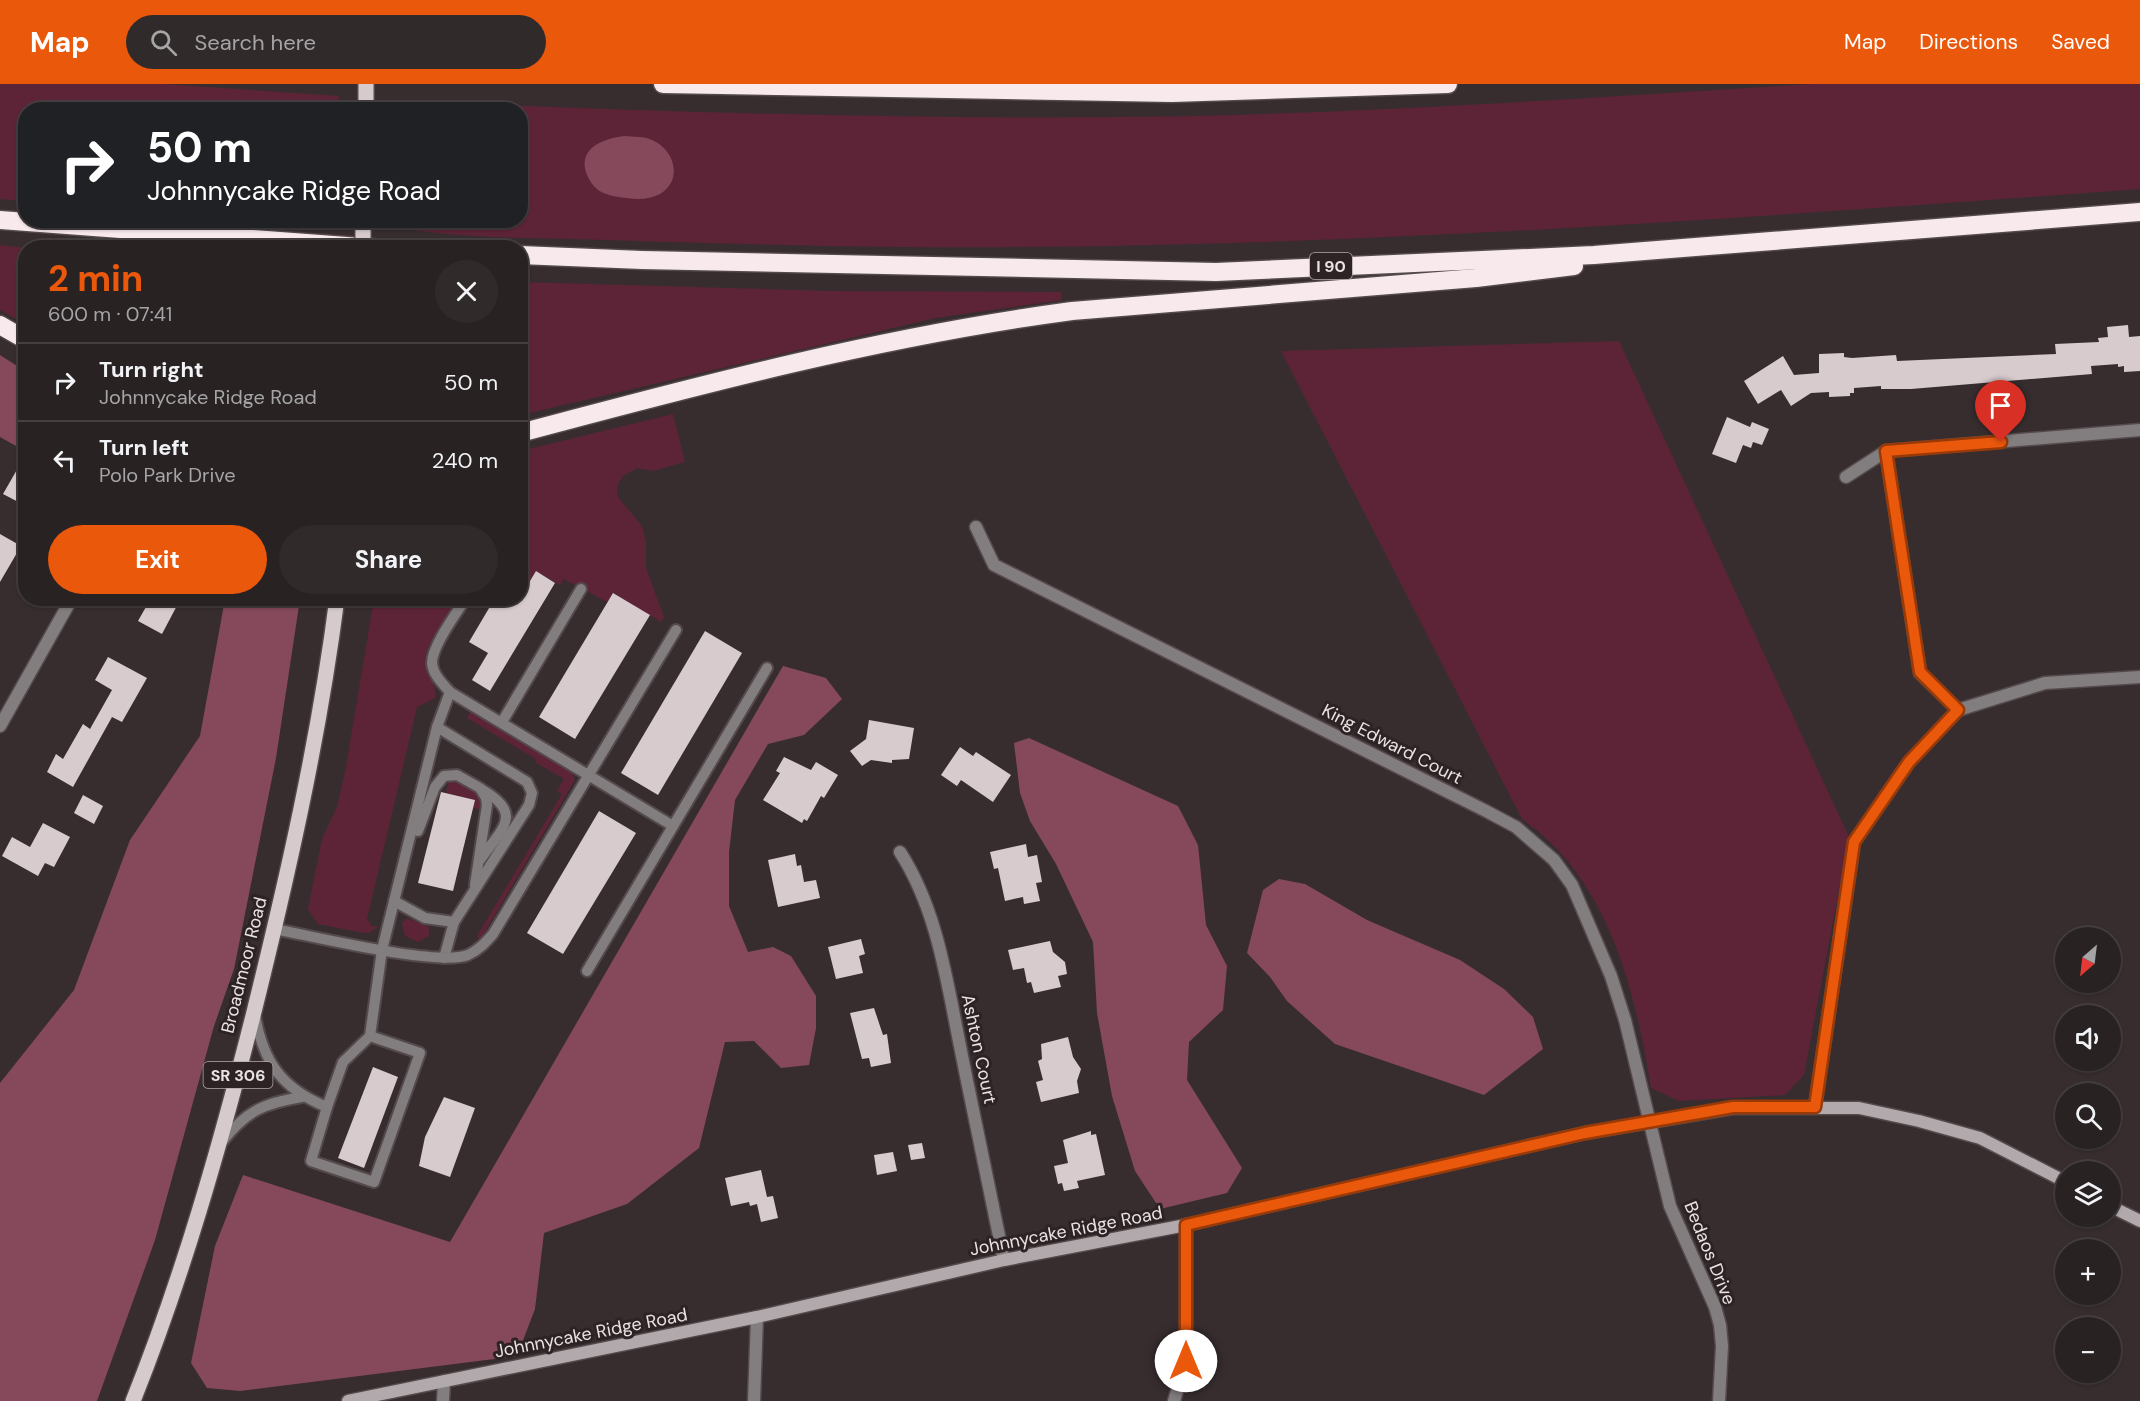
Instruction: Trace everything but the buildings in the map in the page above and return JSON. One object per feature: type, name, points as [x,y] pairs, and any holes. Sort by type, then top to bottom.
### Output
[{"type":"highway","points":[[663,84],[1172,93],[1448,84]]},
{"type":"highway","name":"I 90","points":[[528,255],[642,261],[1216,272],[1593,255],[2140,212]]},
{"type":"highway","points":[[0,220],[18,221]]},
{"type":"highway","points":[[107,228],[266,240]]},
{"type":"highway","points":[[528,430],[877,343],[999,321],[1072,311],[1476,278],[1835,236]]},
{"type":"highway","points":[[0,325],[18,335]]},
{"type":"main road","points":[[366,84],[366,102]]},
{"type":"main road","name":"Broadmoor Road","points":[[133,1401],[173,1293],[219,1146],[254,1009],[274,929],[314,740],[336,606]]},
{"type":"main road","name":"Johnnycake Ridge Road","points":[[348,1401],[757,1317],[1004,1260],[1186,1225],[1573,1136],[1733,1107],[1859,1108],[1980,1138],[2055,1176]]},
{"type":"main road","points":[[2121,1212],[2140,1221]]},
{"type":"street","points":[[1846,477],[1886,451],[2140,430]]},
{"type":"street","points":[[1886,451],[1920,672],[1958,710]]},
{"type":"street","name":"King Edward Court","points":[[976,527],[994,565],[1486,811],[1516,827],[1538,844],[1554,860],[1572,885],[1608,967],[1625,1020],[1649,1121]]},
{"type":"street","points":[[0,726],[68,606]]},
{"type":"street","points":[[1815,1107],[1854,842],[1909,762],[1958,710],[2045,683],[2140,677]]},
{"type":"street","name":"Ashton Court","points":[[900,852],[916,877],[928,906],[945,975],[1004,1260]]},
{"type":"street","name":"Bedaos Drive","points":[[1649,1121],[1670,1206],[1720,1325],[1722,1346],[1719,1401]]},
{"type":"street","points":[[1174,1401],[1186,1361],[1186,1225]]},
{"type":"street","points":[[754,1401],[757,1317]]},
{"type":"street","points":[[443,1401],[444,1381]]},
{"type":"lane","points":[[502,722],[581,589]]},
{"type":"lane","points":[[461,606],[436,648],[432,664],[438,679],[450,692],[567,760],[587,776],[673,826]]},
{"type":"lane","points":[[274,929],[382,950],[444,958],[466,956],[481,948],[493,934],[676,630]]},
{"type":"lane","points":[[587,971],[767,668]]},
{"type":"lane","points":[[370,1036],[420,1053],[374,1182],[311,1161],[343,1062],[370,1036],[382,950],[405,865],[437,727],[450,692]]},
{"type":"lane","points":[[437,727],[526,782],[532,793],[529,805],[454,922],[444,958]]},
{"type":"lane","points":[[405,865],[439,780],[447,775],[457,775],[498,798],[507,813],[506,821],[478,863]]},
{"type":"lane","points":[[474,891],[487,805],[480,788]]},
{"type":"lane","points":[[394,901],[425,918],[454,922]]},
{"type":"lane","points":[[254,1009],[259,1039],[271,1063],[285,1082],[302,1097],[327,1107]]},
{"type":"lane","points":[[219,1146],[237,1122],[256,1109],[302,1097]]},
{"type":"shaded area","points":[[0,84],[162,84],[339,96],[339,102],[18,102],[18,200],[0,199]]},
{"type":"shaded area","points":[[1812,84],[2140,84],[2140,189],[1648,223],[1320,240],[1156,245],[827,246],[507,237],[399,228],[528,228],[528,106],[799,114],[1097,117],[1350,111]]},
{"type":"shaded area","points":[[624,136],[652,140],[660,144],[671,157],[674,173],[672,181],[660,194],[640,199],[614,196],[598,190],[589,179],[585,169],[587,153],[599,143]]},
{"type":"shaded area","points":[[0,245],[18,247],[18,320],[0,310]]},
{"type":"shaded area","points":[[528,282],[832,291],[1061,292],[1062,300],[936,318],[528,413]]},
{"type":"shaded area","points":[[1619,341],[1849,837],[1804,1075],[1785,1095],[1679,1101],[1651,1088],[1626,976],[1613,939],[1597,905],[1577,873],[1552,844],[1522,819],[1281,351]]},
{"type":"shaded area","points":[[0,355],[18,367],[18,447],[0,437]]},
{"type":"shaded area","points":[[673,414],[685,462],[653,471],[637,468],[623,476],[617,486],[617,496],[642,526],[646,542],[646,568],[664,617],[661,622],[614,593],[607,602],[564,579],[560,585],[536,571],[530,581],[528,580],[528,449]]},
{"type":"shaded area","points":[[224,606],[299,606],[276,758],[234,969],[214,1026],[155,1240],[97,1401],[0,1401],[0,1083],[74,990],[130,840],[200,736]]},
{"type":"shaded area","points":[[373,606],[453,606],[428,647],[425,662],[435,688],[435,698],[417,707],[367,919],[372,926],[378,927],[369,933],[318,924],[308,909],[322,839],[337,807]]},
{"type":"shaded area","points":[[783,666],[826,678],[842,699],[804,735],[768,744],[735,800],[729,852],[729,906],[748,952],[773,947],[791,956],[816,996],[816,1028],[809,1065],[781,1068],[754,1041],[725,1042],[699,1148],[627,1204],[544,1233],[535,1309],[517,1356],[240,1391],[207,1388],[191,1363],[215,1246],[243,1175],[450,1242]]},
{"type":"shaded area","points":[[470,712],[571,771],[575,780],[480,940],[477,936],[562,794],[557,791],[564,779],[535,762],[536,759],[467,718]]},
{"type":"shaded area","points":[[1029,738],[1178,806],[1198,845],[1206,925],[1227,966],[1223,1010],[1189,1042],[1187,1080],[1242,1168],[1227,1193],[1160,1209],[1135,1171],[1112,1096],[1097,1013],[1093,942],[1056,864],[1030,821],[1020,793],[1014,743]]},
{"type":"shaded area","points":[[449,780],[460,782],[476,793],[481,809],[473,808],[475,800],[446,793]]},
{"type":"shaded area","points":[[1279,879],[1305,884],[1367,920],[1460,960],[1504,989],[1533,1017],[1543,1049],[1484,1095],[1335,1044],[1287,1001],[1270,977],[1247,953],[1263,890]]},
{"type":"shaded area","points":[[407,918],[429,927],[429,936],[418,942],[405,936],[402,923]]},
{"type":"route","points":[[1186,1361],[1186,1225],[1585,1133],[1733,1107],[1815,1107],[1854,842],[1909,762],[1958,710],[1920,672],[1886,451],[2001,442]]}]
